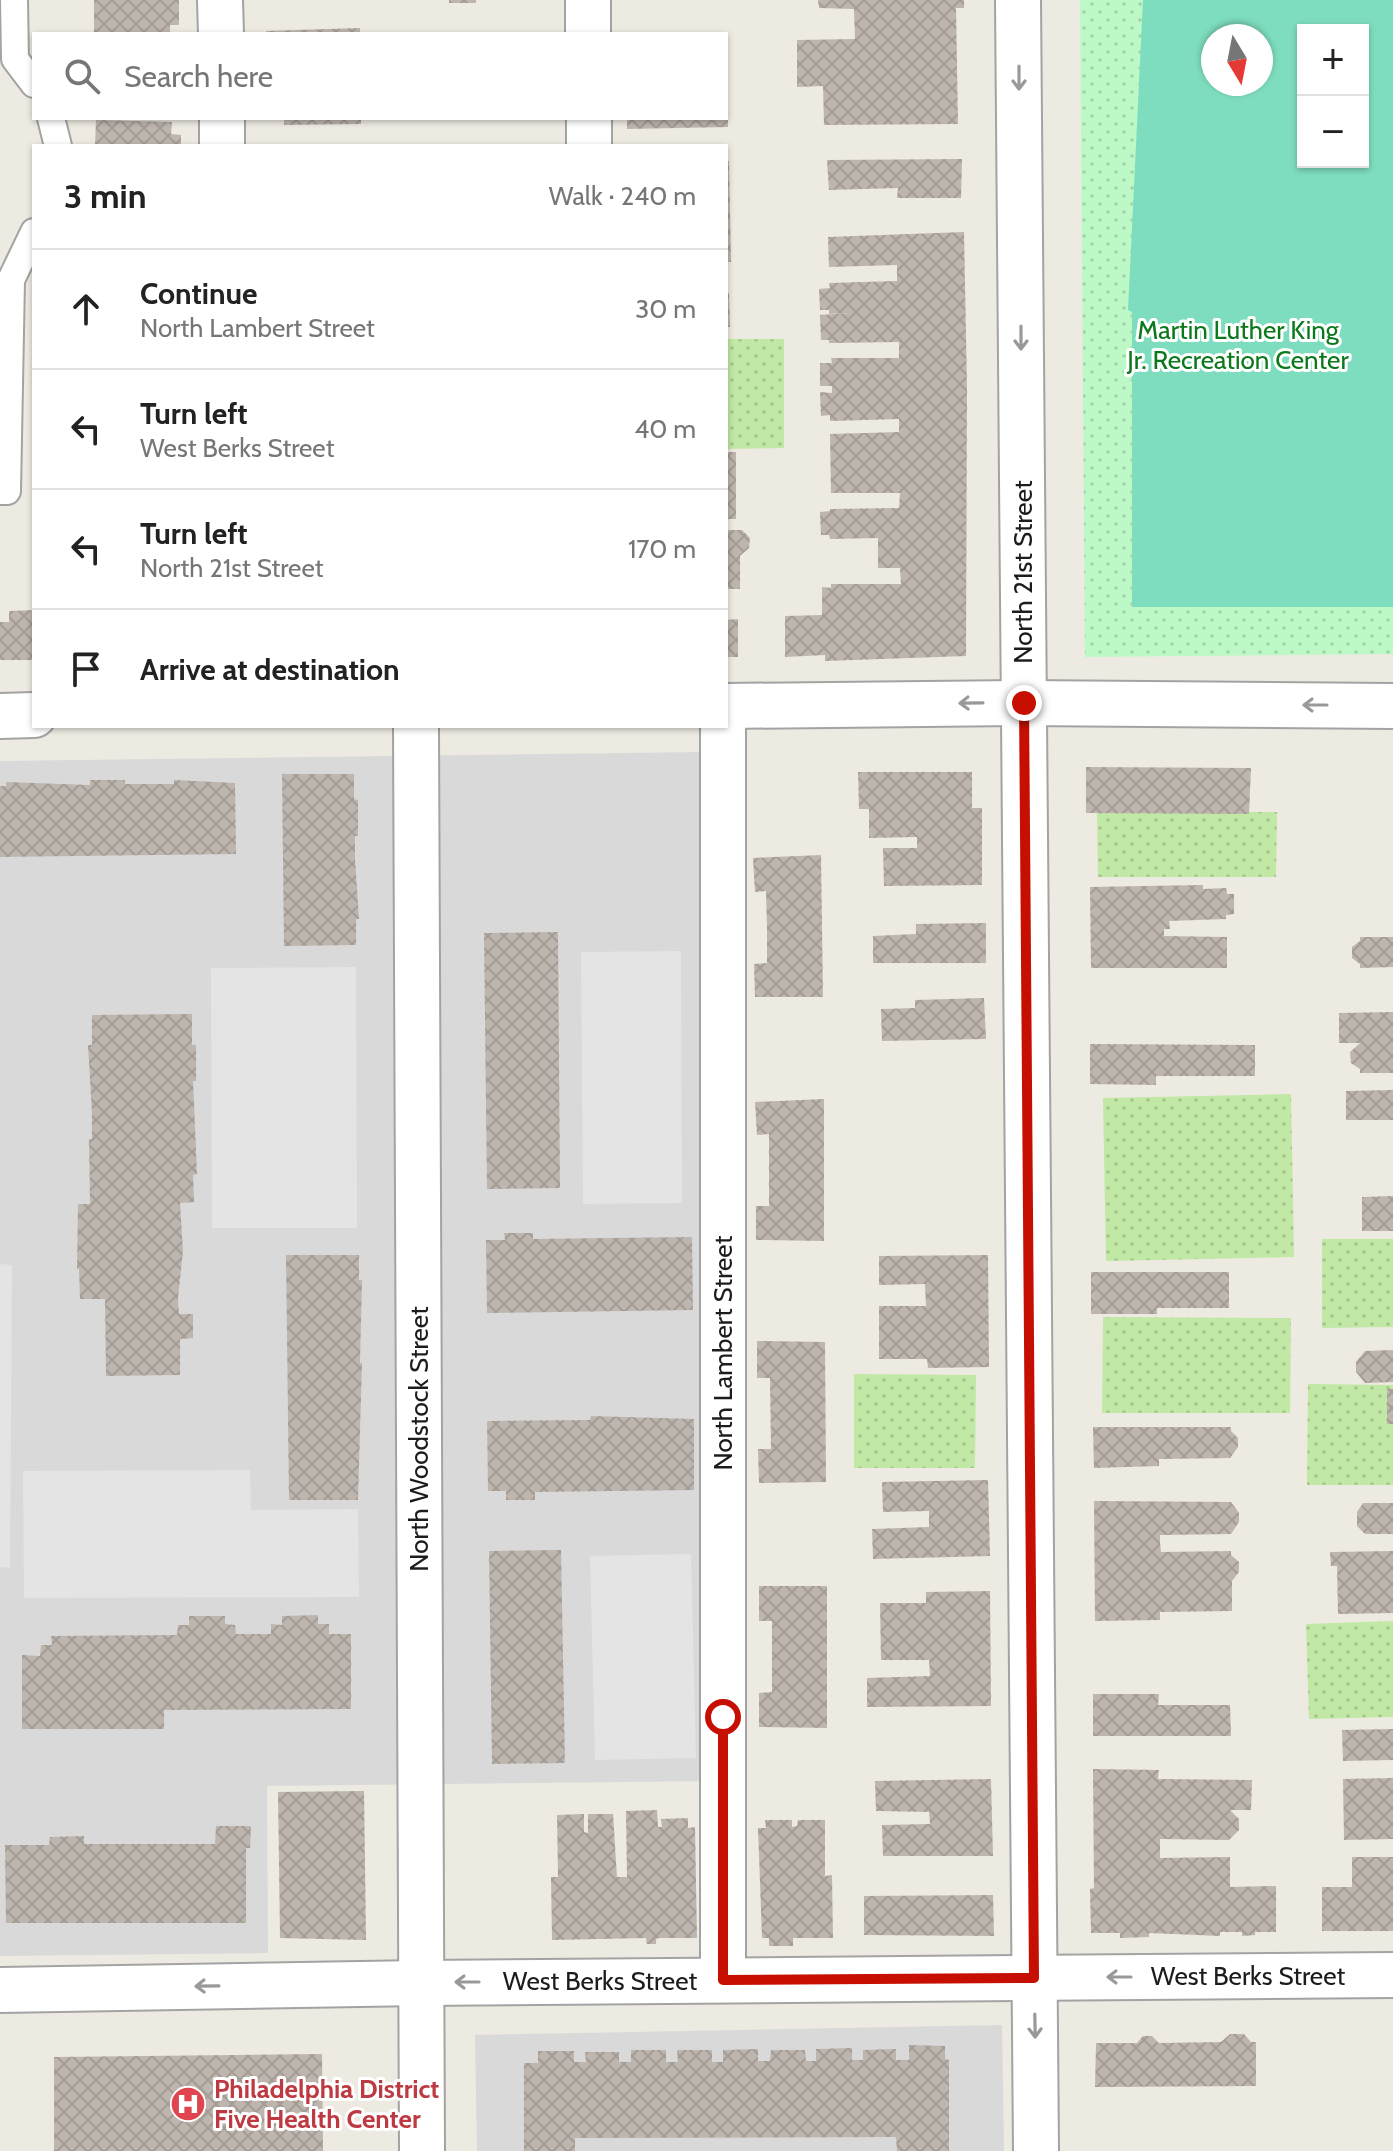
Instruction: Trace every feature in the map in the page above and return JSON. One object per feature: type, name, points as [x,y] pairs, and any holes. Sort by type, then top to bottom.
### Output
[{"type":"street","points":[[220,0],[221,32]]},
{"type":"street","points":[[588,0],[588,32]]},
{"type":"street","name":"North 21st Street","points":[[1018,0],[1036,2151]]},
{"type":"street","points":[[222,120],[222,144]]},
{"type":"street","points":[[589,120],[589,144]]},
{"type":"street","points":[[728,706],[1024,703],[1393,706]]},
{"type":"street","points":[[0,716],[32,715]]},
{"type":"street","name":"North Woodstock Street","points":[[416,728],[422,2151]]},
{"type":"street","name":"North Lambert Street","points":[[723,728],[723,1980]]},
{"type":"street","name":"West Berks Street","points":[[0,1990],[421,1983],[1393,1975]]},
{"type":"lane","points":[[14,0],[15,59],[32,81]]},
{"type":"lane","points":[[52,120],[58,144]]},
{"type":"lane","points":[[0,491],[7,491],[11,280],[32,236]]},
{"type":"shaded area","points":[[702,752],[713,1781],[267,1786],[268,1953],[0,1956],[0,761]]},
{"type":"shaded area","points":[[681,951],[682,1203],[583,1204],[581,952]]},
{"type":"shaded area","points":[[356,967],[357,1228],[212,1228],[211,968]]},
{"type":"shaded area","points":[[0,1264],[12,1265],[10,1568],[0,1567]]},
{"type":"shaded area","points":[[250,1470],[251,1510],[358,1509],[359,1597],[24,1598],[23,1471]]},
{"type":"shaded area","points":[[691,1554],[696,1758],[595,1760],[590,1556]]},
{"type":"shaded area","points":[[1002,2025],[1004,2151],[477,2151],[475,2035]]},
{"type":"green space","name":"Martin Luther King Jr. Recreation Center","points":[[1080,0],[1393,0],[1393,654],[1085,657]]},
{"type":"green space","name":"Martin Luther King Jr. Recreation Center","points":[[1143,0],[1393,0],[1393,607],[1132,607],[1132,312],[1128,310]]},
{"type":"green space","points":[[728,339],[784,339],[784,448],[728,449]]},
{"type":"green space","points":[[1097,812],[1277,812],[1276,877],[1098,877]]},
{"type":"green space","points":[[1291,1094],[1294,1257],[1106,1261],[1103,1098]]},
{"type":"green space","points":[[1322,1239],[1393,1239],[1393,1327],[1322,1328]]},
{"type":"green space","points":[[1103,1317],[1291,1318],[1290,1413],[1102,1413]]},
{"type":"green space","points":[[854,1374],[976,1375],[975,1468],[854,1468]]},
{"type":"green space","points":[[1308,1384],[1393,1385],[1393,1485],[1307,1485]]},
{"type":"green space","points":[[1393,1621],[1393,1717],[1309,1719],[1306,1624]]},
{"type":"building","points":[[94,0],[179,0],[179,25],[170,25],[170,32],[94,32]]},
{"type":"building","points":[[449,0],[476,0],[476,3],[449,3]]},
{"type":"building","points":[[818,0],[964,0],[964,8],[956,8],[958,124],[824,125],[823,86],[797,87],[797,40],[855,39],[854,9],[819,8]]},
{"type":"building","points":[[360,28],[360,32],[266,31]]},
{"type":"building","points":[[96,120],[172,122],[171,134],[181,135],[181,144],[95,144]]},
{"type":"building","points":[[284,120],[361,120],[361,124],[284,125]]},
{"type":"building","points":[[627,120],[728,120],[728,127],[627,129]]},
{"type":"building","points":[[962,159],[961,198],[897,198],[898,188],[829,190],[827,160]]},
{"type":"building","points":[[728,161],[729,161],[731,262],[728,262]]},
{"type":"building","points":[[964,232],[966,656],[825,661],[825,655],[785,657],[785,616],[822,615],[822,587],[831,588],[831,584],[901,584],[900,568],[878,568],[878,538],[830,539],[829,535],[821,535],[820,512],[830,509],[899,508],[900,493],[831,493],[830,434],[899,432],[899,419],[830,421],[830,415],[821,416],[820,392],[832,393],[832,386],[820,386],[820,363],[832,363],[831,358],[899,358],[899,342],[829,343],[829,340],[821,340],[820,315],[850,313],[829,314],[829,310],[820,310],[819,289],[830,288],[829,283],[897,281],[897,265],[829,267],[828,237]]},
{"type":"building","points":[[728,293],[729,293],[728,327]]},
{"type":"building","points":[[728,452],[736,452],[736,519],[728,519]]},
{"type":"building","points":[[728,530],[742,530],[750,538],[749,548],[740,556],[740,589],[728,589]]},
{"type":"building","points":[[32,610],[32,660],[0,660],[0,622],[9,622],[9,611]]},
{"type":"building","points":[[738,619],[738,657],[728,657],[728,620]]},
{"type":"building","points":[[1086,767],[1251,768],[1249,814],[1086,813]]},
{"type":"building","points":[[858,772],[972,772],[972,808],[982,808],[982,885],[884,886],[883,848],[917,848],[917,837],[869,838],[869,809],[859,809]]},
{"type":"building","points":[[282,774],[354,774],[354,799],[358,800],[355,859],[359,919],[356,919],[356,945],[284,946]]},
{"type":"building","points":[[90,780],[125,780],[125,784],[174,784],[174,780],[235,783],[236,854],[0,857],[0,786],[6,786],[6,782],[90,785]]},
{"type":"building","points":[[821,855],[823,997],[755,997],[754,964],[767,963],[767,928],[766,891],[755,892],[753,858]]},
{"type":"building","points":[[1203,885],[1203,889],[1226,888],[1227,894],[1234,894],[1234,914],[1226,915],[1226,919],[1169,921],[1170,929],[1164,929],[1164,936],[1227,937],[1227,968],[1091,968],[1090,887]]},
{"type":"building","points":[[986,923],[986,963],[873,963],[873,936],[916,934],[916,924]]},
{"type":"building","points":[[558,932],[560,1188],[487,1189],[484,933]]},
{"type":"building","points":[[1360,937],[1393,937],[1393,967],[1360,968],[1360,964],[1352,958],[1352,947],[1360,941]]},
{"type":"building","points":[[984,998],[986,1039],[882,1041],[881,1009],[915,1008],[915,1000]]},
{"type":"building","points":[[1393,1012],[1393,1073],[1360,1073],[1360,1069],[1351,1063],[1350,1052],[1360,1043],[1339,1043],[1339,1013]]},
{"type":"building","points":[[192,1014],[192,1045],[196,1045],[196,1081],[193,1081],[197,1174],[193,1175],[194,1202],[180,1203],[183,1251],[178,1298],[179,1314],[193,1314],[193,1338],[180,1339],[180,1375],[106,1376],[105,1299],[80,1299],[77,1269],[78,1204],[90,1204],[89,1139],[92,1139],[92,1113],[88,1045],[92,1045],[92,1015]]},
{"type":"building","points":[[1090,1044],[1255,1045],[1255,1076],[1156,1076],[1156,1085],[1090,1084]]},
{"type":"building","points":[[1393,1090],[1393,1120],[1346,1120],[1346,1091]]},
{"type":"building","points":[[824,1099],[824,1241],[756,1240],[756,1206],[769,1206],[769,1134],[757,1135],[755,1102]]},
{"type":"building","points":[[1393,1196],[1393,1231],[1362,1231],[1362,1197]]},
{"type":"building","points":[[504,1233],[533,1233],[533,1239],[692,1237],[693,1310],[487,1313],[486,1240],[505,1240]]},
{"type":"building","points":[[286,1255],[359,1255],[362,1363],[358,1500],[289,1500]]},
{"type":"building","points":[[988,1255],[989,1367],[928,1368],[927,1359],[879,1359],[879,1306],[926,1306],[925,1284],[879,1285],[879,1256]]},
{"type":"building","points":[[1091,1272],[1229,1272],[1229,1308],[1157,1308],[1157,1314],[1091,1314]]},
{"type":"building","points":[[757,1341],[825,1342],[826,1482],[759,1483],[758,1449],[771,1449],[770,1378],[757,1378]]},
{"type":"building","points":[[1393,1350],[1393,1382],[1365,1383],[1356,1372],[1356,1362],[1365,1351]]},
{"type":"building","points":[[1387,1389],[1393,1389],[1393,1424],[1387,1424]]},
{"type":"building","points":[[591,1416],[694,1419],[694,1490],[535,1492],[535,1500],[506,1500],[506,1491],[488,1491],[487,1421],[590,1420]]},
{"type":"building","points":[[1093,1427],[1231,1427],[1238,1438],[1238,1447],[1230,1458],[1159,1459],[1159,1466],[1094,1468]]},
{"type":"building","points":[[988,1480],[990,1556],[873,1559],[872,1529],[929,1527],[929,1511],[883,1512],[882,1482]]},
{"type":"building","points":[[1094,1501],[1231,1502],[1239,1513],[1239,1522],[1231,1534],[1160,1535],[1160,1542],[1161,1552],[1231,1551],[1239,1562],[1239,1572],[1232,1581],[1232,1611],[1160,1612],[1160,1620],[1095,1621]]},
{"type":"building","points":[[1363,1503],[1393,1503],[1393,1534],[1365,1534],[1357,1526],[1357,1512]]},
{"type":"building","points":[[561,1550],[565,1763],[492,1764],[489,1551]]},
{"type":"building","points":[[1393,1551],[1393,1613],[1338,1614],[1337,1566],[1331,1566],[1330,1552]]},
{"type":"building","points":[[759,1586],[827,1586],[827,1728],[759,1727],[759,1693],[772,1692],[772,1621],[759,1621]]},
{"type":"building","points":[[990,1591],[991,1706],[867,1707],[867,1678],[930,1676],[929,1660],[881,1660],[880,1603],[926,1603],[926,1592]]},
{"type":"building","points":[[318,1615],[318,1624],[329,1624],[329,1634],[351,1634],[351,1709],[164,1710],[164,1729],[22,1729],[22,1655],[40,1656],[41,1645],[52,1645],[51,1636],[177,1635],[178,1625],[189,1625],[189,1616],[225,1616],[225,1624],[235,1625],[236,1634],[271,1634],[271,1624],[282,1625],[282,1616]]},
{"type":"building","points":[[1093,1694],[1159,1694],[1158,1705],[1230,1705],[1231,1736],[1093,1736]]},
{"type":"building","points":[[1393,1729],[1393,1760],[1343,1761],[1342,1730]]},
{"type":"building","points":[[1093,1769],[1159,1770],[1158,1779],[1252,1780],[1251,1810],[1230,1810],[1239,1819],[1239,1830],[1229,1840],[1160,1839],[1160,1858],[1230,1857],[1230,1887],[1276,1886],[1276,1932],[1255,1932],[1255,1935],[1242,1936],[1242,1932],[1220,1932],[1220,1936],[1149,1933],[1149,1937],[1120,1938],[1120,1933],[1091,1933],[1090,1889],[1094,1888]]},
{"type":"building","points":[[1393,1778],[1393,1839],[1344,1840],[1343,1779]]},
{"type":"building","points":[[991,1779],[993,1856],[883,1856],[882,1825],[930,1824],[929,1812],[876,1811],[875,1781]]},
{"type":"building","points":[[364,1791],[366,1940],[280,1938],[278,1792]]},
{"type":"building","points":[[657,1810],[658,1827],[662,1827],[661,1819],[688,1818],[688,1828],[695,1827],[697,1938],[659,1938],[656,1944],[647,1944],[646,1938],[552,1940],[551,1877],[558,1877],[557,1815],[584,1814],[584,1832],[588,1833],[588,1814],[613,1814],[617,1877],[627,1877],[626,1811]]},
{"type":"building","points":[[765,1820],[792,1820],[792,1827],[797,1826],[798,1820],[825,1820],[825,1876],[832,1875],[833,1938],[793,1938],[793,1946],[769,1946],[769,1938],[762,1938],[758,1828],[766,1828]]},
{"type":"building","points":[[216,1826],[251,1826],[250,1848],[246,1848],[246,1923],[6,1923],[5,1845],[49,1845],[50,1837],[84,1836],[84,1844],[215,1844]]},
{"type":"building","points":[[1352,1857],[1393,1857],[1393,1931],[1322,1931],[1322,1887],[1352,1887]]},
{"type":"building","points":[[993,1895],[994,1936],[864,1935],[864,1896]]},
{"type":"building","points":[[1230,2034],[1244,2034],[1251,2042],[1256,2042],[1256,2086],[1095,2087],[1096,2043],[1137,2043],[1143,2036],[1152,2036],[1159,2043],[1221,2042]]},
{"type":"building","points":[[909,2045],[945,2046],[945,2059],[949,2060],[949,2151],[897,2151],[896,2137],[575,2138],[575,2151],[524,2151],[524,2063],[538,2063],[538,2051],[574,2051],[574,2062],[586,2062],[585,2052],[619,2052],[619,2062],[631,2062],[631,2050],[666,2050],[666,2062],[678,2062],[677,2050],[712,2050],[712,2062],[723,2062],[723,2050],[758,2049],[758,2061],[770,2061],[771,2050],[805,2050],[806,2061],[816,2061],[816,2049],[852,2048],[852,2060],[863,2060],[863,2050],[896,2049],[896,2060],[909,2060]]},
{"type":"building","name":"Philadelphia District Five Health Center","points":[[322,2054],[323,2151],[54,2151],[54,2057]]},
{"type":"place","name":"Philadelphia District Five Health Center","points":[[188,2104]]},
{"type":"route","points":[[723,1717],[723,1980],[1034,1978],[1024,703]]}]
